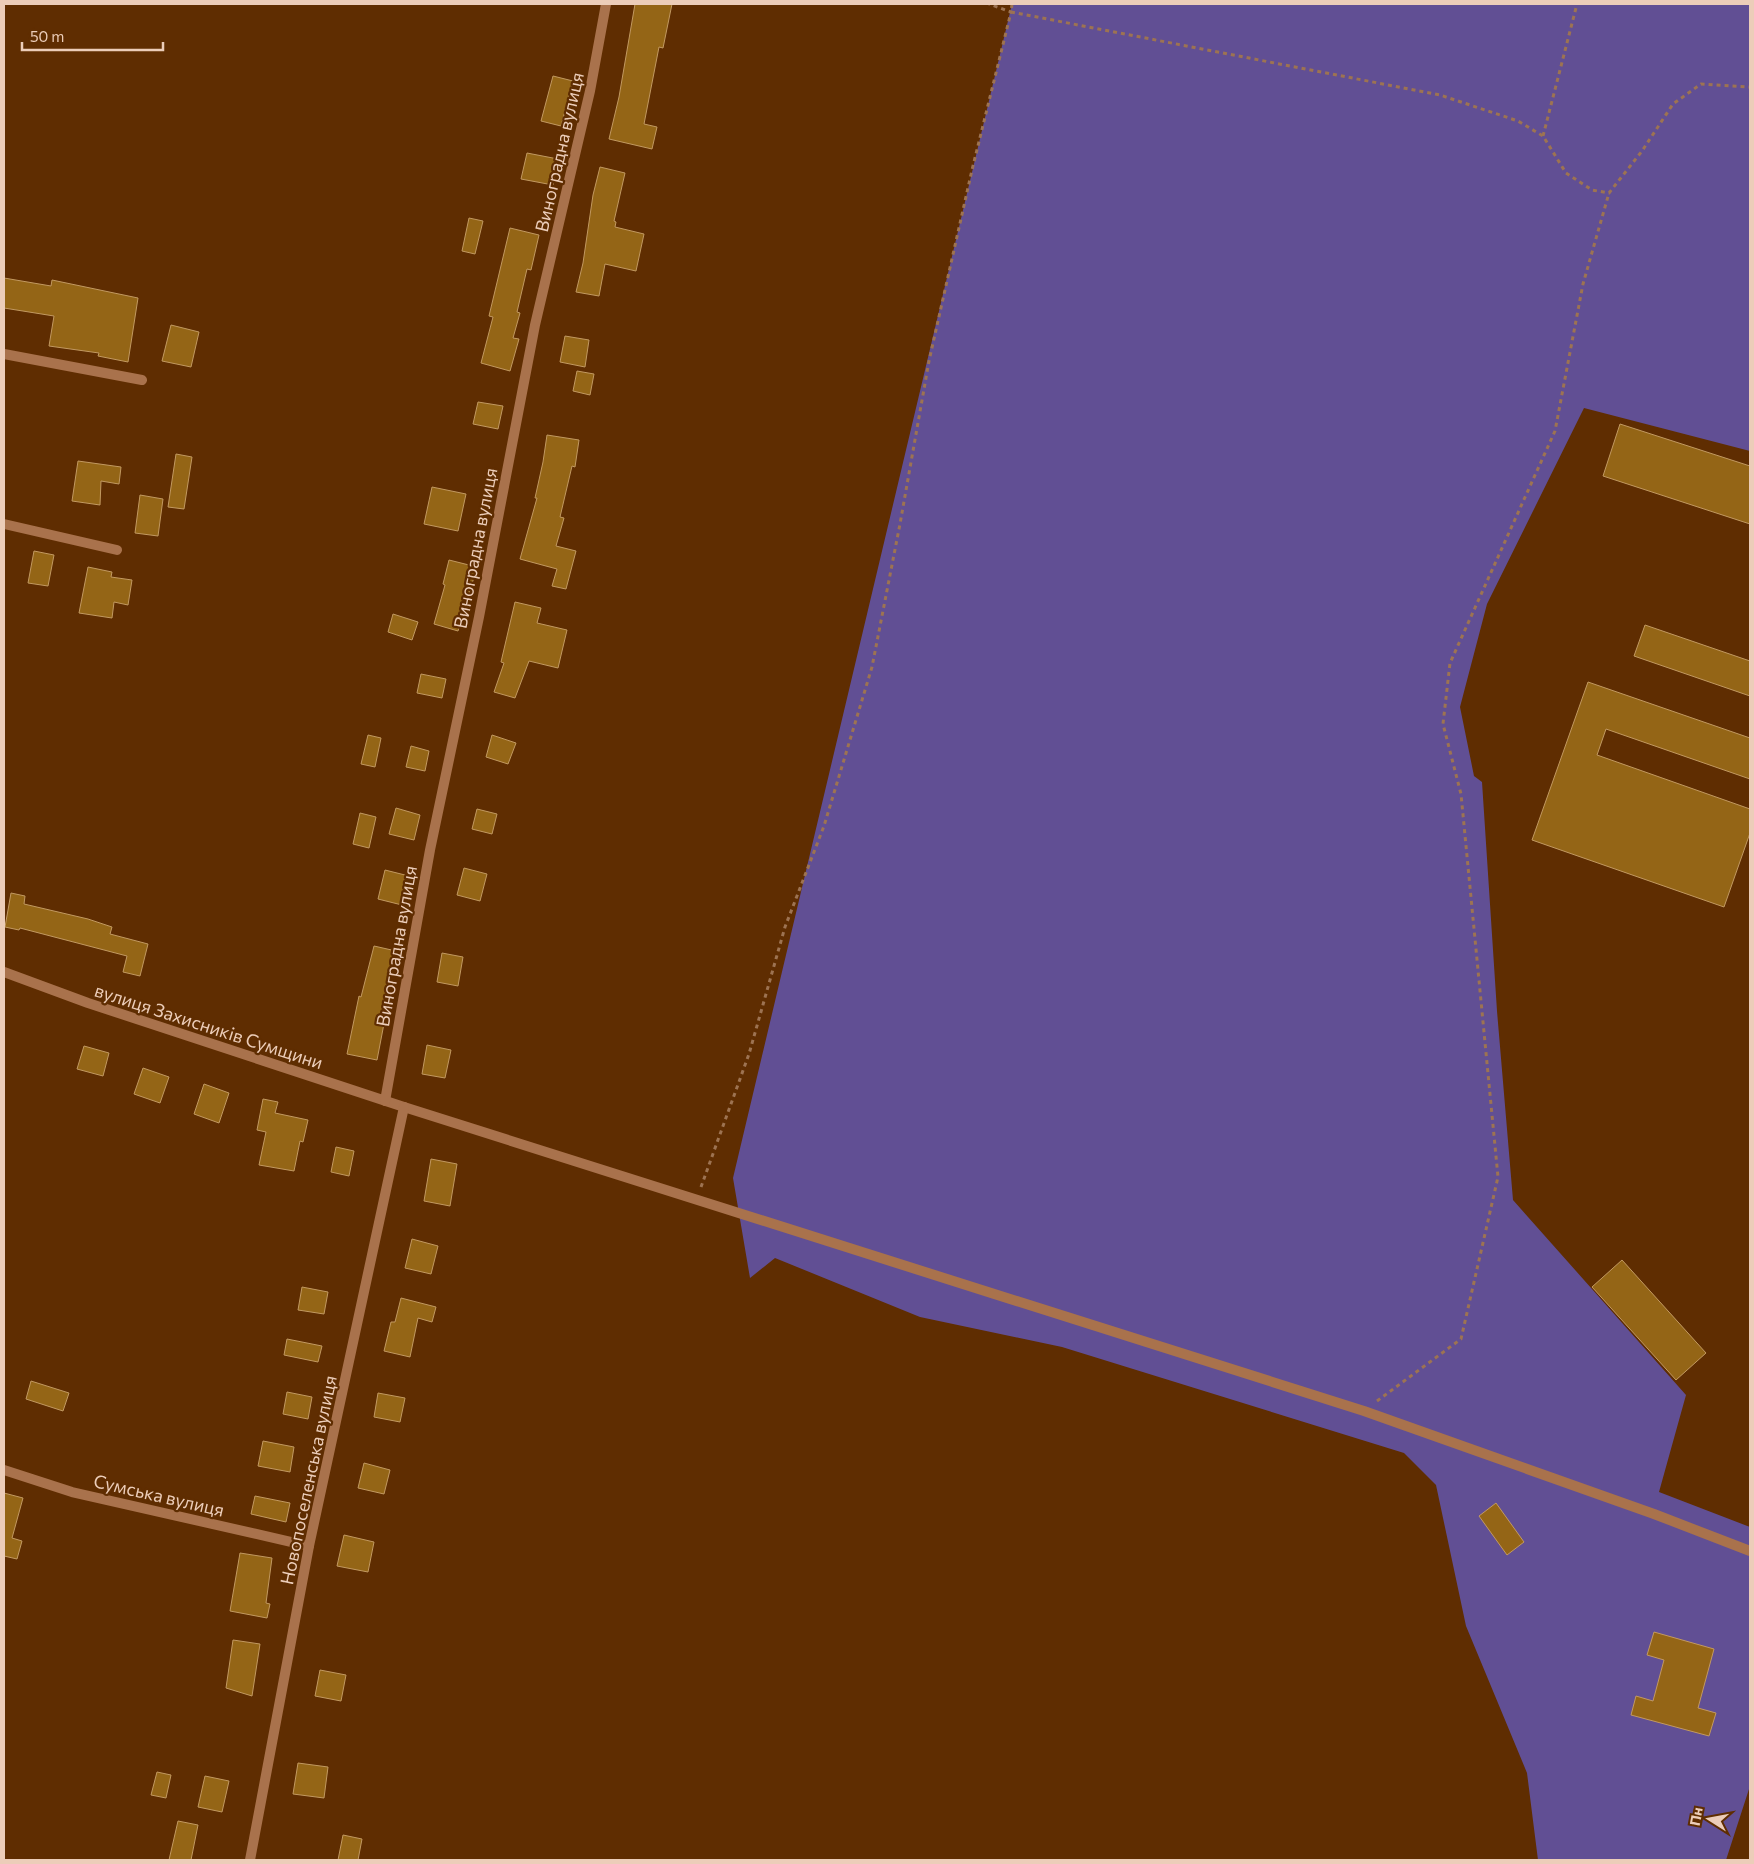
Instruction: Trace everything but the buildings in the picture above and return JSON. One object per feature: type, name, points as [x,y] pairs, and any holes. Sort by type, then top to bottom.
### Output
[{"type":"street","name":"Виноградна вулиця","points":[[386,1101],[430,850],[479,617],[535,325],[590,91],[606,4]]},
{"type":"street","points":[[4,354],[142,380]]},
{"type":"street","points":[[4,524],[117,550]]},
{"type":"street","name":"вулиця Захисників Сумщини","points":[[4,972],[88,1003],[404,1108],[696,1198],[796,1232],[1364,1411],[1654,1514],[1750,1551]]},
{"type":"street","name":"Новопоселенська вулиця","points":[[250,1860],[309,1546],[404,1108]]},
{"type":"street","name":"Сумська вулиця","points":[[4,1470],[72,1492],[309,1546]]},
{"type":"path","points":[[989,4],[1011,12],[1440,95],[1518,121],[1543,136],[1566,173],[1592,190],[1608,193]]},
{"type":"path","points":[[696,1198],[749,1054],[785,927],[824,826],[872,667],[929,361],[1012,4]]},
{"type":"path","points":[[1543,136],[1577,4]]},
{"type":"path","points":[[1364,1411],[1461,1339],[1498,1177],[1461,794],[1443,724],[1450,664],[1555,431],[1583,284],[1608,193],[1642,151],[1673,104],[1701,84],[1750,87]]},
{"type":"shaded area","points":[[1012,4],[1750,4],[1750,451],[1584,408],[1487,604],[1460,707],[1474,776],[1482,782],[1497,1011],[1513,1200],[1686,1395],[1659,1492],[1750,1527],[1750,1786],[1726,1860],[1538,1860],[1527,1773],[1466,1626],[1436,1485],[1404,1453],[1062,1347],[920,1317],[775,1258],[750,1278],[733,1178]]}]
